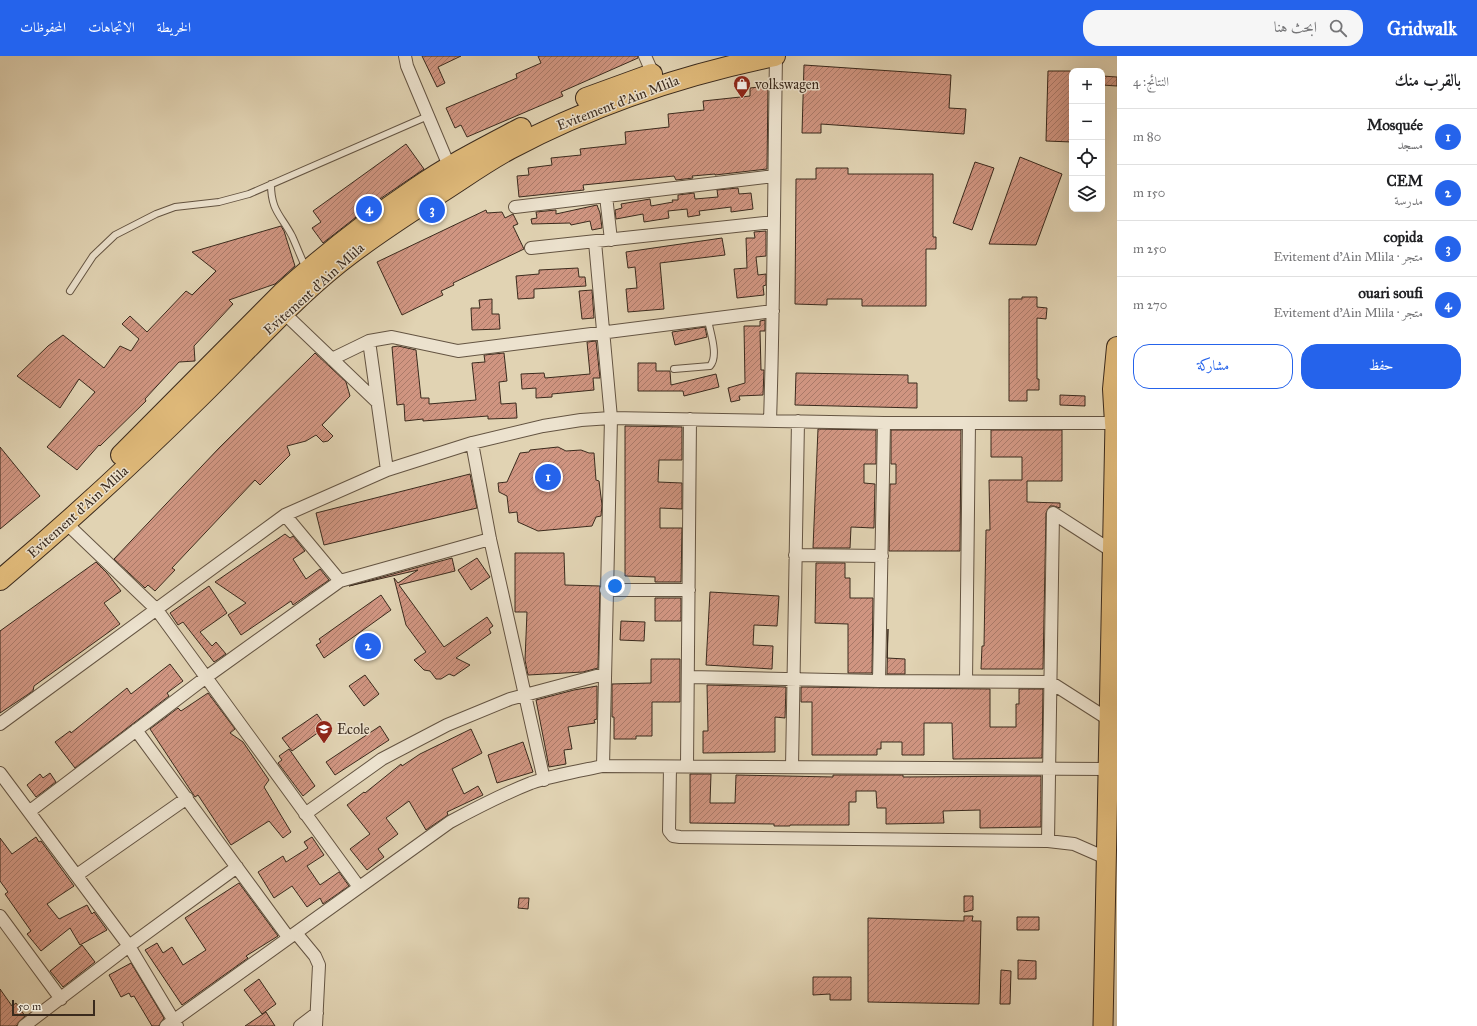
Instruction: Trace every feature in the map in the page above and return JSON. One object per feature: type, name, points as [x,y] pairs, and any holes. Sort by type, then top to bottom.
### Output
[{"type":"highway","name":"Evitement d'Ain Mlila","points":[[0,580],[140,456],[284,314],[337,265],[453,175],[566,106],[614,86],[711,56]]},
{"type":"highway","name":"Evitement d'Ain Mlila","points":[[0,563],[130,446],[307,271],[362,227],[416,188],[453,175],[507,151],[563,122],[609,103],[668,83],[726,66],[775,56]]},
{"type":"highway","points":[[1116,418],[1113,389],[1117,347]]},
{"type":"main road","points":[[1103,1026],[1111,956],[1106,858],[1109,828],[1107,769],[1116,418]]},
{"type":"street","points":[[405,56],[453,175]]},
{"type":"street","points":[[645,56],[654,74]]},
{"type":"street","points":[[770,421],[773,312],[775,56]]},
{"type":"street","points":[[515,207],[774,176]]},
{"type":"street","points":[[606,196],[611,240]]},
{"type":"street","points":[[531,248],[773,222]]},
{"type":"street","points":[[595,242],[611,418],[603,766]]},
{"type":"street","points":[[332,359],[369,341],[392,336],[458,351],[773,312]]},
{"type":"street","points":[[284,314],[377,402]]},
{"type":"street","points":[[369,341],[387,470]]},
{"type":"street","points":[[0,724],[285,515],[387,470],[472,443],[543,426],[581,420],[611,418],[798,422],[969,423],[1116,418]]},
{"type":"street","points":[[687,766],[689,677],[690,419]]},
{"type":"street","points":[[792,767],[798,422]]},
{"type":"street","points":[[880,681],[884,423]]},
{"type":"street","points":[[966,681],[969,423]]},
{"type":"street","points":[[472,443],[490,539],[544,780]]},
{"type":"street","points":[[1048,841],[1053,513],[1112,551]]},
{"type":"street","points":[[285,515],[340,581]]},
{"type":"street","points":[[66,523],[157,610],[205,678],[359,887]]},
{"type":"street","points":[[30,811],[205,678],[340,581],[490,539]]},
{"type":"street","points":[[795,555],[882,556]]},
{"type":"street","points":[[606,590],[689,590]]},
{"type":"street","points":[[305,814],[382,759],[447,724],[510,699],[604,674]]},
{"type":"street","points":[[689,677],[880,681],[1050,682],[1108,719]]},
{"type":"street","points":[[136,730],[237,867],[292,935],[315,956],[319,965],[316,1026]]},
{"type":"street","points":[[0,773],[30,811],[129,946],[172,1024],[292,935],[450,822],[490,800],[544,780],[603,766],[1107,769]]},
{"type":"street","points":[[670,766],[669,831],[673,836],[680,838],[1048,841],[1074,844],[1106,858]]},
{"type":"street","points":[[77,875],[187,798]]},
{"type":"street","points":[[24,1026],[129,946],[237,867]]},
{"type":"street","points":[[0,916],[61,999]]},
{"type":"street","points":[[300,1026],[317,1013]]},
{"type":"lane","points":[[70,291],[93,256],[115,235],[156,214],[175,207],[219,202],[249,194],[428,116]]},
{"type":"lane","points":[[271,184],[271,197],[274,208],[291,236],[307,271]]},
{"type":"lane","points":[[674,369],[710,366],[714,362],[708,320]]},
{"type":"building","points":[[422,56],[461,56],[438,67],[445,83],[437,87]]},
{"type":"building","points":[[538,56],[638,56],[638,58],[561,92],[563,96],[467,137],[461,125],[455,128],[446,108],[517,78],[516,74],[541,63]]},
{"type":"building","points":[[804,65],[951,75],[949,108],[966,109],[964,134],[821,124],[821,133],[802,133]]},
{"type":"building","points":[[1048,71],[1069,71],[1069,142],[1046,141]]},
{"type":"building","points":[[1105,76],[1117,77],[1117,86],[1105,85]]},
{"type":"building","points":[[768,86],[767,169],[692,176],[693,178],[676,180],[674,176],[583,185],[584,190],[519,197],[517,176],[529,175],[528,168],[552,165],[551,158],[581,155],[580,149],[626,144],[625,132],[669,127],[668,114],[704,110],[703,101],[750,96],[750,88]]},
{"type":"building","points":[[406,144],[424,169],[374,203],[323,243],[312,228],[321,222],[313,211]]},
{"type":"building","points":[[1020,157],[1062,174],[1036,245],[989,244]]},
{"type":"building","points":[[975,162],[994,168],[972,230],[953,223]]},
{"type":"building","points":[[816,168],[848,168],[848,174],[933,174],[933,237],[936,237],[936,249],[926,249],[926,306],[862,306],[862,299],[827,299],[827,305],[795,304],[796,179],[816,179]]},
{"type":"building","points":[[738,188],[739,194],[751,193],[753,209],[731,212],[731,207],[699,211],[700,215],[688,217],[687,209],[668,211],[669,218],[644,222],[643,214],[616,219],[615,210],[622,208],[621,204],[650,199],[651,206],[673,202],[672,200],[678,200],[678,195],[694,193],[695,199],[718,197],[717,190]]},
{"type":"building","points":[[597,205],[600,213],[602,228],[592,230],[590,221],[571,225],[570,223],[532,224],[531,219],[537,218],[536,212],[556,210],[556,214]]},
{"type":"building","points":[[486,210],[487,213],[502,212],[505,218],[513,214],[518,224],[513,226],[524,249],[453,283],[454,285],[441,291],[443,295],[402,315],[377,262]]},
{"type":"building","points":[[281,226],[295,266],[275,284],[229,300],[233,304],[194,346],[195,361],[179,362],[145,399],[146,401],[100,446],[99,445],[77,470],[47,447],[95,392],[79,379],[60,408],[17,376],[48,346],[63,335],[104,368],[120,346],[131,351],[139,339],[122,324],[130,316],[147,332],[186,291],[192,295],[216,271],[192,252]]},
{"type":"building","points":[[766,231],[766,256],[756,257],[758,275],[766,274],[766,285],[763,286],[764,295],[737,298],[734,269],[747,268],[746,238],[755,238],[754,232]]},
{"type":"building","points":[[722,238],[725,255],[660,263],[664,309],[628,312],[626,289],[637,288],[635,267],[628,268],[626,252]]},
{"type":"building","points":[[578,268],[579,277],[585,277],[586,286],[534,289],[534,298],[518,299],[516,276],[539,274],[539,270]]},
{"type":"building","points":[[592,290],[594,318],[582,319],[579,291]]},
{"type":"building","points":[[1022,297],[1037,297],[1037,307],[1047,308],[1046,319],[1037,318],[1037,379],[1039,379],[1039,390],[1027,390],[1027,401],[1009,401],[1009,299],[1022,299]]},
{"type":"building","points":[[492,299],[492,314],[499,314],[500,329],[472,330],[471,308],[480,308],[479,300]]},
{"type":"building","points":[[765,320],[765,331],[760,331],[761,370],[764,370],[763,395],[739,396],[740,400],[731,402],[728,388],[745,383],[744,326],[760,326],[760,321]]},
{"type":"building","points":[[705,327],[707,337],[675,345],[672,332]]},
{"type":"building","points":[[596,341],[600,378],[593,378],[594,390],[552,394],[552,397],[536,398],[536,388],[522,389],[521,374],[544,373],[545,378],[590,374],[587,342]]},
{"type":"building","points":[[398,346],[416,350],[421,398],[429,398],[429,404],[476,400],[472,363],[485,362],[484,355],[504,353],[507,381],[499,382],[501,404],[516,403],[517,418],[488,419],[488,416],[405,421],[404,404],[397,405],[392,347]]},
{"type":"building","points":[[315,353],[346,382],[350,396],[322,425],[333,436],[328,441],[323,442],[316,435],[306,441],[287,446],[290,455],[260,485],[255,480],[172,568],[175,570],[155,591],[148,585],[145,588],[114,559],[219,448]]},
{"type":"building","points":[[638,363],[656,363],[656,371],[670,371],[671,385],[716,374],[719,387],[684,396],[683,391],[638,391]]},
{"type":"building","points":[[796,373],[908,375],[908,383],[917,383],[917,408],[795,405]]},
{"type":"building","points":[[1060,395],[1085,396],[1085,406],[1060,405]]},
{"type":"building","points":[[625,426],[682,427],[682,460],[659,460],[658,482],[682,483],[682,509],[660,508],[660,528],[682,528],[681,582],[655,582],[655,577],[625,576]]},
{"type":"building","points":[[818,429],[876,430],[876,464],[864,464],[864,483],[875,484],[874,528],[851,527],[850,548],[813,548]]},
{"type":"building","points":[[891,430],[961,430],[960,551],[889,551],[890,484],[896,484],[896,464],[891,464]]},
{"type":"building","points":[[991,430],[1062,430],[1062,481],[1027,481],[1027,502],[1060,503],[1060,508],[1050,506],[1046,513],[1043,669],[981,669],[982,646],[984,646],[986,530],[990,530],[989,480],[1022,480],[1022,457],[991,457]]},
{"type":"building","points":[[0,447],[40,496],[0,529]]},
{"type":"building","points":[[558,447],[566,451],[581,450],[594,453],[596,480],[599,481],[602,505],[601,516],[596,517],[592,526],[538,531],[518,522],[517,512],[509,513],[507,496],[499,492],[498,483],[507,482],[520,453],[529,452],[530,450]]},
{"type":"building","points":[[470,474],[477,508],[324,545],[316,513]]},
{"type":"building","points":[[285,534],[290,538],[293,536],[305,551],[293,559],[306,579],[320,569],[329,580],[293,605],[291,601],[241,635],[228,615],[246,603],[215,582]]},
{"type":"building","points":[[515,553],[564,553],[565,585],[600,586],[598,668],[583,672],[528,675],[525,660],[527,612],[515,612]]},
{"type":"building","points":[[452,558],[455,571],[399,585],[444,647],[487,617],[493,626],[489,629],[491,633],[456,658],[470,665],[454,676],[449,674],[441,679],[436,679],[430,671],[424,670],[414,660],[426,652],[406,625],[394,578],[398,583],[418,570],[349,586]]},
{"type":"building","points":[[477,558],[490,577],[471,590],[458,570]]},
{"type":"building","points":[[96,562],[121,591],[104,603],[120,624],[34,686],[33,691],[0,713],[0,631]]},
{"type":"building","points":[[816,563],[845,563],[845,578],[850,578],[850,598],[873,598],[872,673],[848,673],[848,624],[815,623]]},
{"type":"building","points":[[209,586],[227,613],[200,632],[212,646],[216,642],[226,654],[214,662],[183,622],[178,625],[170,613]]},
{"type":"building","points":[[710,592],[779,596],[777,626],[754,625],[753,645],[773,646],[772,669],[706,665]]},
{"type":"building","points":[[381,595],[391,610],[324,658],[316,645],[321,642],[319,639]]},
{"type":"building","points":[[655,598],[681,598],[681,621],[655,621]]},
{"type":"building","points":[[621,621],[645,622],[644,641],[620,640]]},
{"type":"building","points":[[887,658],[905,659],[905,674],[887,674]]},
{"type":"building","points":[[651,659],[680,659],[680,702],[652,702],[652,736],[636,736],[636,739],[614,739],[612,684],[651,683]]},
{"type":"building","points":[[170,664],[183,681],[167,693],[169,696],[75,768],[55,742],[70,731],[71,733],[127,688],[131,694]]},
{"type":"building","points":[[365,675],[379,694],[364,706],[349,686]]},
{"type":"building","points":[[707,685],[786,687],[785,718],[775,717],[775,752],[703,753],[703,731],[708,731]]},
{"type":"building","points":[[597,686],[597,719],[594,720],[595,723],[568,727],[572,749],[564,750],[566,764],[549,767],[536,700],[574,690]]},
{"type":"building","points":[[801,687],[990,689],[990,727],[1016,727],[1016,704],[1019,704],[1019,689],[1043,689],[1042,758],[953,759],[952,723],[924,723],[924,755],[902,755],[902,742],[881,742],[881,749],[877,749],[877,755],[812,755],[812,702],[801,702]]},
{"type":"building","points":[[208,693],[235,729],[230,733],[243,742],[269,780],[264,787],[291,832],[283,838],[269,821],[231,845],[198,795],[195,797],[150,729],[178,708],[181,711]]},
{"type":"building","points":[[317,714],[326,727],[292,751],[282,738]]},
{"type":"building","points":[[380,726],[389,740],[335,775],[326,762]]},
{"type":"building","points":[[471,729],[482,753],[452,769],[464,794],[478,786],[483,795],[447,812],[448,815],[426,830],[409,801],[386,818],[398,834],[378,849],[384,857],[367,870],[350,849],[370,834],[347,805],[364,792],[365,793],[401,764],[402,766],[420,754]]},
{"type":"building","points":[[523,742],[533,772],[497,783],[488,755]]},
{"type":"building","points":[[289,749],[315,786],[303,796],[278,763],[282,760],[279,756]]},
{"type":"building","points":[[50,773],[56,782],[36,797],[27,785],[40,774],[43,778]]},
{"type":"building","points":[[690,774],[711,774],[710,803],[735,803],[736,775],[833,777],[833,775],[903,775],[903,777],[1041,776],[1041,827],[980,828],[980,810],[943,811],[944,823],[886,824],[886,808],[877,808],[876,791],[856,791],[856,802],[849,802],[849,825],[774,826],[774,824],[690,823]]},
{"type":"building","points":[[36,837],[39,842],[41,841],[74,886],[47,904],[59,919],[87,905],[92,914],[94,912],[107,930],[80,945],[70,928],[41,951],[27,934],[31,931],[5,894],[8,892],[0,881],[0,838],[12,854]]},
{"type":"building","points":[[312,837],[324,855],[307,866],[320,885],[339,872],[349,886],[323,904],[320,898],[307,907],[292,886],[274,898],[258,872],[283,856],[286,862],[308,848],[304,842]]},
{"type":"building","points":[[239,883],[278,936],[246,956],[248,958],[182,1005],[145,950],[157,943],[163,953],[172,947],[183,965],[206,950],[185,918]]},
{"type":"building","points":[[964,896],[973,896],[973,910],[964,912]]},
{"type":"building","points":[[519,898],[529,898],[528,909],[518,908]]},
{"type":"building","points":[[964,916],[973,916],[972,921],[981,921],[979,1004],[868,1002],[868,918],[964,921]]},
{"type":"building","points":[[1017,917],[1039,917],[1039,930],[1017,930]]},
{"type":"building","points":[[82,945],[95,962],[63,987],[50,971]]},
{"type":"building","points":[[1018,960],[1036,961],[1036,979],[1018,979]]},
{"type":"building","points":[[131,963],[164,1018],[159,1026],[152,1026],[134,996],[131,997],[129,993],[121,997],[109,975]]},
{"type":"building","points":[[1001,970],[1011,971],[1010,1004],[1000,1004]]},
{"type":"building","points":[[813,977],[851,977],[851,1000],[830,1000],[830,994],[813,995]]},
{"type":"building","points":[[259,979],[276,1004],[262,1014],[244,990]]},
{"type":"building","points":[[0,989],[12,1006],[16,1003],[25,1016],[16,1026],[0,1026]]},
{"type":"building","points":[[266,1012],[275,1026],[245,1026]]},
{"type":"place","name":"volkswagen","points":[[742,99]]},
{"type":"place","name":"ouari soufi","points":[[369,209]]},
{"type":"place","name":"copida","points":[[432,210]]},
{"type":"place","name":"Mosquée","points":[[548,477]]},
{"type":"place","name":"CEM","points":[[368,646]]},
{"type":"place","name":"Ecole","points":[[324,744]]}]
